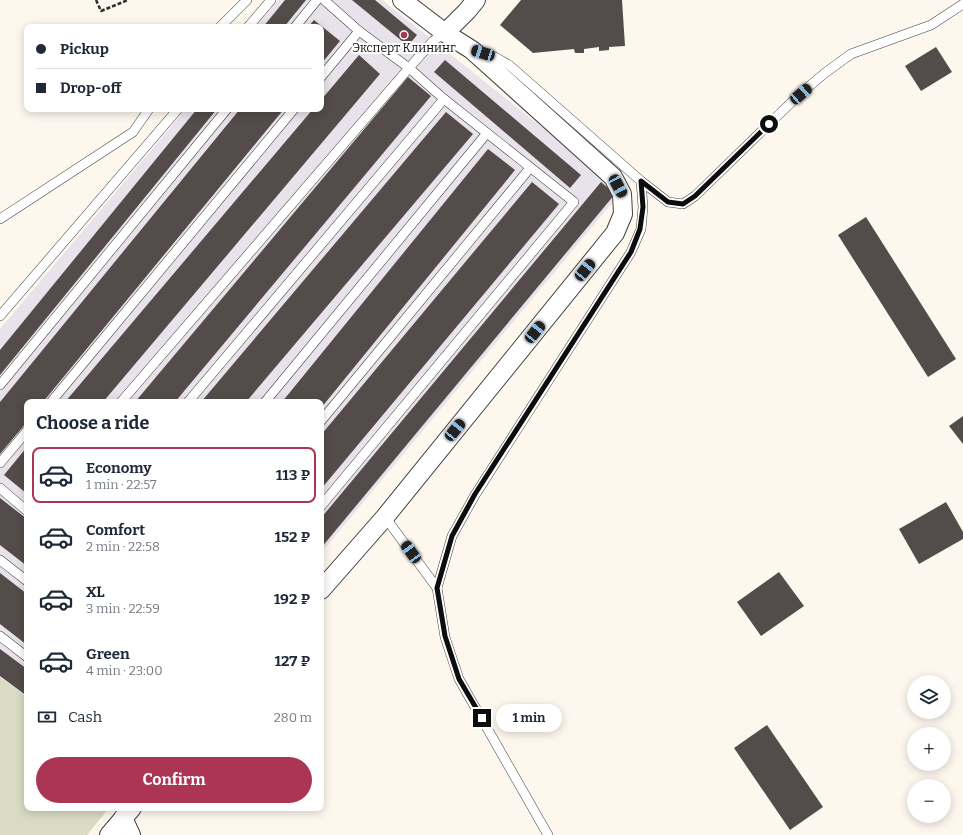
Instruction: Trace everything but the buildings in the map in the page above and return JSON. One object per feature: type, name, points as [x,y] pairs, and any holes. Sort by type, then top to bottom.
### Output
[{"type":"street","points":[[324,587],[385,517],[615,233],[623,214],[622,194],[613,177],[472,50],[445,33],[402,0]]},
{"type":"street","points":[[445,33],[476,0]]},
{"type":"street","points":[[109,835],[127,813]]},
{"type":"street","points":[[127,813],[131,835]]},
{"type":"lane","points":[[223,24],[247,0]]},
{"type":"lane","points":[[251,24],[271,0]]},
{"type":"lane","points":[[297,24],[317,0]]},
{"type":"lane","points":[[324,0],[359,31],[409,68],[486,133],[574,202],[324,502]]},
{"type":"lane","points":[[472,50],[495,57],[509,65],[641,181],[668,202],[683,204],[695,196],[825,72],[851,54],[931,25],[963,4]]},
{"type":"lane","points":[[324,73],[359,31]]},
{"type":"lane","points":[[124,399],[409,68],[433,41],[445,33]]},
{"type":"lane","points":[[191,399],[444,98]]},
{"type":"lane","points":[[0,218],[133,132],[147,112]]},
{"type":"lane","points":[[0,316],[175,112]]},
{"type":"lane","points":[[0,385],[225,112]]},
{"type":"lane","points":[[53,399],[292,112]]},
{"type":"lane","points":[[267,399],[486,133]]},
{"type":"lane","points":[[324,417],[530,168]]},
{"type":"lane","points":[[548,835],[459,679],[445,636],[437,588],[452,536],[475,494],[631,252],[640,229],[643,207],[641,181]]},
{"type":"lane","points":[[0,463],[24,435]]},
{"type":"lane","points":[[0,488],[24,508]]},
{"type":"lane","points":[[385,517],[437,588]]},
{"type":"lane","points":[[0,560],[24,580]]},
{"type":"lane","points":[[0,636],[24,655]]},
{"type":"path","points":[[96,0],[101,11],[128,0]]},
{"type":"shaded area","points":[[278,0],[382,0],[622,191],[324,549],[324,399],[24,399],[24,695],[0,677],[0,329],[183,112],[324,112],[324,24],[258,24]]},
{"type":"green space","points":[[0,677],[24,695],[24,811],[107,811],[87,835],[0,835]]},
{"type":"place","name":"Эксперт Клининг","points":[[404,35]]},
{"type":"route","points":[[482,718],[459,679],[445,636],[437,588],[452,536],[475,494],[631,252],[640,229],[643,207],[641,181],[668,202],[683,204],[695,196],[769,124]]}]
